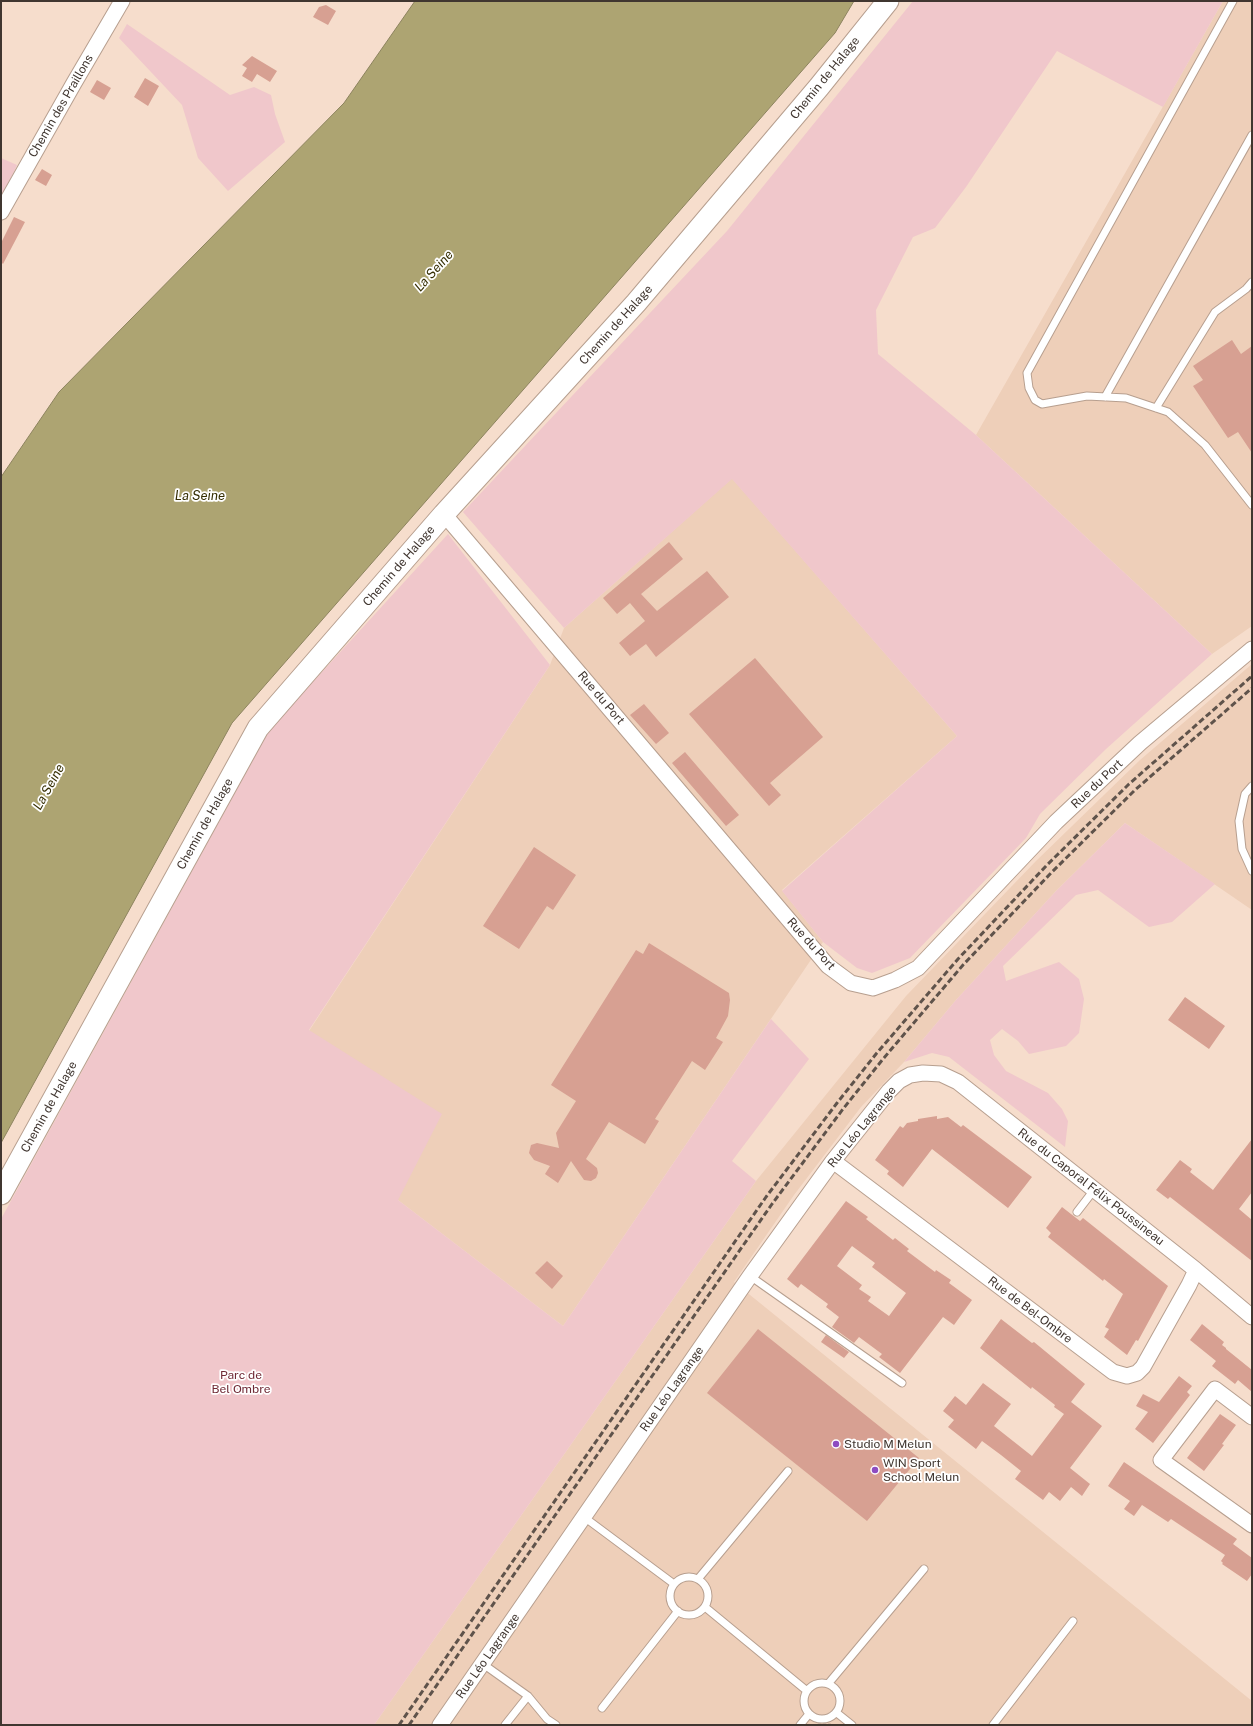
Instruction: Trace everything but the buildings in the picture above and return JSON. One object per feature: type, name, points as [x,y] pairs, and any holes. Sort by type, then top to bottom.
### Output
[{"type":"street","name":"Chemin des Praillons","points":[[1,212],[74,82],[122,1]]},
{"type":"street","name":"Chemin de Halage","points":[[1,1194],[258,728],[444,514],[636,303],[819,87],[888,1]]},
{"type":"street","name":"Rue du Port","points":[[444,514],[828,966],[851,983],[873,988],[895,980],[918,968],[1056,822],[1140,743],[1252,649]]},
{"type":"street","name":"Rue Léo Lagrange","points":[[440,1725],[750,1276],[833,1161],[898,1081],[910,1075],[923,1073]]},
{"type":"street","name":"Rue du Caporal Félix Poussineau","points":[[923,1073],[941,1074],[958,1082],[1196,1270],[1252,1318]]},
{"type":"street","name":"Rue de Bel-Ombre","points":[[833,1161],[1113,1372],[1127,1376],[1137,1373],[1143,1367],[1196,1270]]},
{"type":"street","points":[[1252,1417],[1215,1389],[1161,1460],[1252,1525]]},
{"type":"lane","points":[[1233,1],[1028,373],[1029,388],[1035,400],[1042,404],[1087,396],[1126,398],[1168,412],[1205,445],[1252,505]]},
{"type":"lane","points":[[1105,397],[1252,135]]},
{"type":"lane","points":[[1156,408],[1215,312],[1246,289],[1252,282]]},
{"type":"lane","points":[[1252,786],[1245,794],[1239,821],[1242,849],[1252,871]]},
{"type":"lane","points":[[1077,1212],[1094,1190]]},
{"type":"lane","points":[[750,1276],[902,1383]]},
{"type":"lane","points":[[698,1579],[788,1471]]},
{"type":"lane","points":[[584,1517],[674,1584]]},
{"type":"lane","points":[[828,1684],[924,1569]]},
{"type":"lane","points":[[685,1577],[698,1579],[703,1583],[708,1594],[705,1607],[701,1611],[689,1615],[678,1611],[671,1602],[670,1595],[674,1584],[685,1577]]},
{"type":"lane","points":[[705,1607],[807,1691]]},
{"type":"lane","points":[[602,1708],[678,1611]]},
{"type":"lane","points":[[993,1725],[1073,1621]]},
{"type":"lane","points":[[483,1664],[528,1696],[547,1719],[556,1725]]},
{"type":"lane","points":[[816,1684],[828,1684],[834,1686],[840,1696],[840,1708],[832,1717],[820,1720],[809,1714],[804,1703],[807,1691],[816,1684]]},
{"type":"lane","points":[[505,1725],[528,1696]]},
{"type":"lane","points":[[837,1713],[852,1725]]},
{"type":"lane","points":[[800,1725],[809,1714]]},
{"type":"path","points":[[818,1725],[834,1725]]},
{"type":"shaded area","points":[[1223,1],[1252,1],[1252,626],[1212,654],[976,435]]},
{"type":"shaded area","points":[[732,478],[957,736],[782,890],[823,942],[563,1326],[398,1200],[309,1031],[550,665],[564,628]]},
{"type":"shaded area","points":[[1252,664],[1252,910],[1125,823],[1056,891],[956,1000],[904,1062],[861,1107],[794,1195],[734,1282],[1252,1701],[1252,1725],[374,1725],[756,1181],[906,996],[1036,861],[1140,760]]},
{"type":"green space","points":[[913,1],[1223,1],[1163,107],[1057,51],[966,187],[935,228],[913,237],[876,310],[878,354],[976,435],[1212,654],[1106,749],[1040,814],[1026,838],[910,958],[872,973],[857,968],[823,942],[782,891],[957,736],[732,479],[564,628],[463,512],[727,231]]},
{"type":"green space","points":[[127,24],[230,95],[254,87],[271,95],[275,114],[285,142],[228,191],[198,158],[182,105],[119,38]]},
{"type":"green space","points":[[1,158],[17,165],[1,200]]},
{"type":"green space","name":"Parc de Bel Ombre","points":[[448,534],[550,665],[309,1030],[442,1114],[398,1200],[563,1326],[771,1019],[809,1059],[732,1161],[756,1181],[374,1725],[1,1725],[1,1219],[270,729]]},
{"type":"green space","points":[[1125,823],[1215,884],[1172,922],[1149,927],[1098,890],[1076,895],[1003,966],[1006,981],[1059,962],[1079,979],[1084,999],[1079,1033],[1066,1046],[1029,1054],[1018,1041],[1002,1029],[990,1040],[994,1055],[1006,1071],[1048,1093],[1062,1109],[1068,1121],[1065,1147],[949,1057],[932,1053],[904,1062],[956,1000],[1056,891]]},
{"type":"water","name":"La Seine","points":[[415,1],[854,1],[835,33],[232,723],[1,1143],[1,477],[59,392],[344,103]]},
{"type":"railway","points":[[399,1725],[766,1197],[876,1054],[958,959],[1047,865],[1129,784],[1252,676]]},
{"type":"railway","points":[[409,1725],[772,1204],[843,1109],[883,1059],[963,965],[1052,872],[1135,790],[1252,688]]},
{"type":"place","name":"Studio M Melun","points":[[836,1444]]},
{"type":"place","name":"WIN Sport School Melun","points":[[875,1470]]}]
